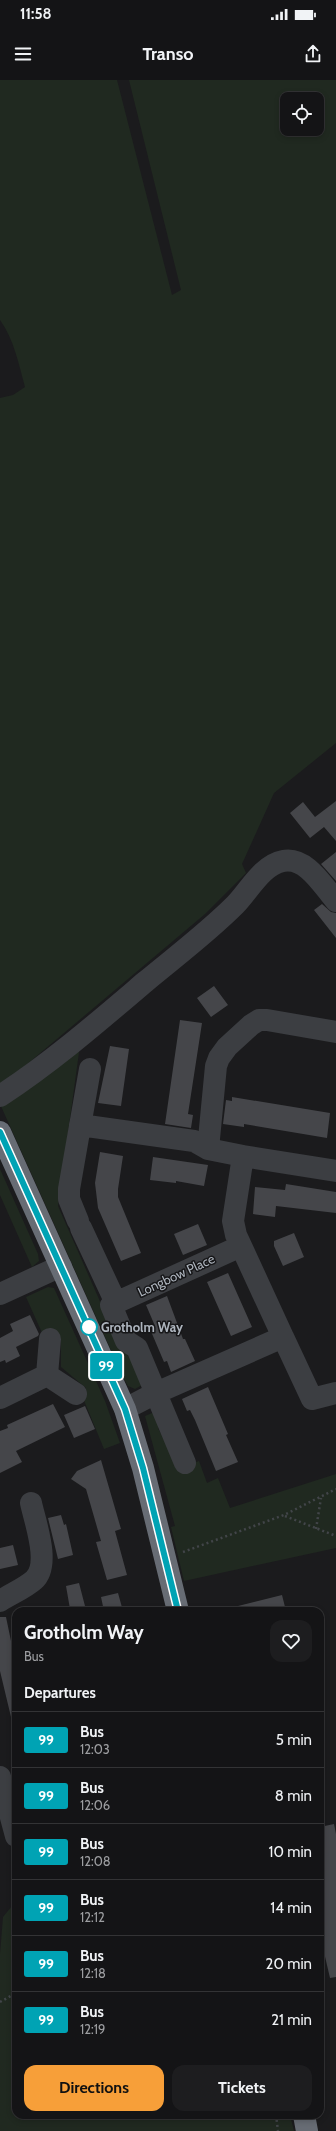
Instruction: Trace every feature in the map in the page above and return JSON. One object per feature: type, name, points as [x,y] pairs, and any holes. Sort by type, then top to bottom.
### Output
[{"type":"highway","points":[[0,1132],[125,1409],[143,1468],[177,1607]]},
{"type":"highway","points":[[305,2119],[307,2131]]},
{"type":"street","points":[[0,1096],[28,1078],[102,1019],[188,947],[235,905],[267,868],[281,861],[295,861],[312,873],[336,901]]},
{"type":"street","points":[[208,1149],[216,1066],[219,1058],[227,1047],[251,1025],[259,1020],[267,1020],[336,1032]]},
{"type":"street","points":[[90,1069],[68,1199],[113,1304],[126,1341],[137,1348],[185,1463]]},
{"type":"street","points":[[80,1125],[194,1141],[208,1149],[336,1171]]},
{"type":"street","points":[[243,1156],[233,1221],[241,1246],[312,1400],[336,1393]]},
{"type":"street","name":"Longbow Place","points":[[113,1304],[241,1246]]},
{"type":"street","points":[[0,1294],[61,1266]]},
{"type":"street","points":[[125,1409],[156,1393],[283,1337]]},
{"type":"street","points":[[47,1375],[50,1339]]},
{"type":"street","points":[[47,1375],[76,1394]]},
{"type":"street","points":[[0,1398],[47,1375]]},
{"type":"street","points":[[0,1601],[34,1580],[40,1574],[43,1566],[31,1503]]},
{"type":"street","points":[[0,1777],[10,1837]]},
{"type":"path","points":[[165,1559],[284,1516],[336,1489]]},
{"type":"path","points":[[316,1529],[321,1497]]},
{"type":"path","points":[[284,1516],[336,1536]]},
{"type":"path","points":[[0,2002],[12,1995]]},
{"type":"path","points":[[276,2119],[278,2131]]},
{"type":"shaded area","points":[[0,80],[117,80],[172,295],[181,290],[129,80],[336,80],[336,743],[274,793],[242,864],[246,873],[205,914],[0,1087],[0,398],[13,395],[25,387],[18,361],[5,327],[0,320]]},
{"type":"shaded area","points":[[80,1045],[58,1206],[117,1340],[131,1360],[142,1385],[135,1389],[128,1386],[124,1379],[0,1104]]},
{"type":"shaded area","points":[[0,1169],[38,1254],[39,1261],[32,1267],[0,1195]]},
{"type":"shaded area","points":[[48,1287],[54,1288],[105,1401],[120,1443],[104,1449],[83,1398],[86,1388],[61,1367],[61,1339],[58,1335],[43,1335],[26,1297]]},
{"type":"shaded area","points":[[157,1411],[160,1418],[158,1428],[178,1469],[199,1461],[207,1483],[218,1478],[230,1508],[336,1474],[336,1548],[184,1581],[171,1527],[175,1526],[145,1416]]},
{"type":"shaded area","points":[[12,1906],[12,2119],[291,2119],[294,2131],[0,2131],[0,1954],[3,1917]]},
{"type":"building","points":[[336,801],[336,841],[324,827],[310,838],[290,813],[303,802],[315,817]]},
{"type":"building","points":[[336,852],[336,881],[321,864]]},
{"type":"building","points":[[322,904],[331,912],[336,913],[336,938],[314,910]]},
{"type":"building","points":[[214,986],[228,1005],[211,1017],[197,998]]},
{"type":"building","points":[[180,1020],[202,1023],[188,1114],[193,1115],[191,1128],[165,1124]]},
{"type":"building","points":[[110,1046],[129,1049],[121,1106],[98,1103]]},
{"type":"building","points":[[232,1097],[330,1113],[327,1138],[244,1124],[244,1127],[223,1124],[226,1100],[232,1101]]},
{"type":"building","points":[[100,1152],[123,1156],[118,1197],[141,1253],[121,1261],[98,1208],[95,1183]]},
{"type":"building","points":[[153,1157],[208,1165],[204,1186],[176,1181],[176,1183],[150,1180]]},
{"type":"building","points":[[286,1184],[336,1192],[336,1213],[276,1206],[275,1217],[253,1214],[255,1187],[285,1190]]},
{"type":"building","points":[[198,1224],[207,1245],[183,1255],[174,1234]]},
{"type":"building","points":[[294,1233],[304,1257],[283,1266],[274,1246],[274,1241]]},
{"type":"building","points":[[228,1273],[252,1327],[231,1336],[207,1282]]},
{"type":"building","points":[[167,1296],[183,1339],[185,1339],[195,1361],[171,1372],[167,1361],[164,1362],[150,1329],[155,1326],[146,1305]]},
{"type":"building","points":[[30,1315],[39,1334],[38,1336],[16,1347],[20,1356],[6,1363],[5,1360],[0,1362],[0,1338],[13,1331],[10,1324]]},
{"type":"building","points":[[208,1387],[238,1462],[216,1471],[195,1420],[190,1410],[187,1411],[182,1399]]},
{"type":"building","points":[[53,1404],[65,1427],[16,1451],[22,1462],[0,1473],[0,1431],[8,1428],[7,1425]]},
{"type":"building","points":[[85,1406],[95,1429],[74,1438],[64,1415]]},
{"type":"building","points":[[101,1460],[121,1529],[115,1531],[127,1575],[107,1580],[96,1542],[101,1541],[86,1489],[71,1479],[77,1471]]},
{"type":"building","points":[[61,1515],[64,1525],[66,1524],[73,1555],[58,1559],[48,1518]]},
{"type":"building","points":[[13,1545],[18,1565],[0,1569],[0,1548]]},
{"type":"building","points":[[79,1583],[85,1606],[70,1607],[66,1586]]},
{"type":"building","points":[[118,1593],[122,1607],[103,1607],[101,1597]]},
{"type":"building","points":[[282,1595],[285,1607],[238,1607]]},
{"type":"building","points":[[0,1617],[6,1617],[12,1646],[12,1717],[0,1671]]},
{"type":"building","points":[[334,1824],[336,1834],[336,1977],[330,1978],[324,1952],[324,1826]]},
{"type":"bus line","name":"99","points":[[0,1132],[125,1409],[143,1468],[177,1607]]},
{"type":"place","name":"Grotholm Way","points":[[89,1327]]}]
